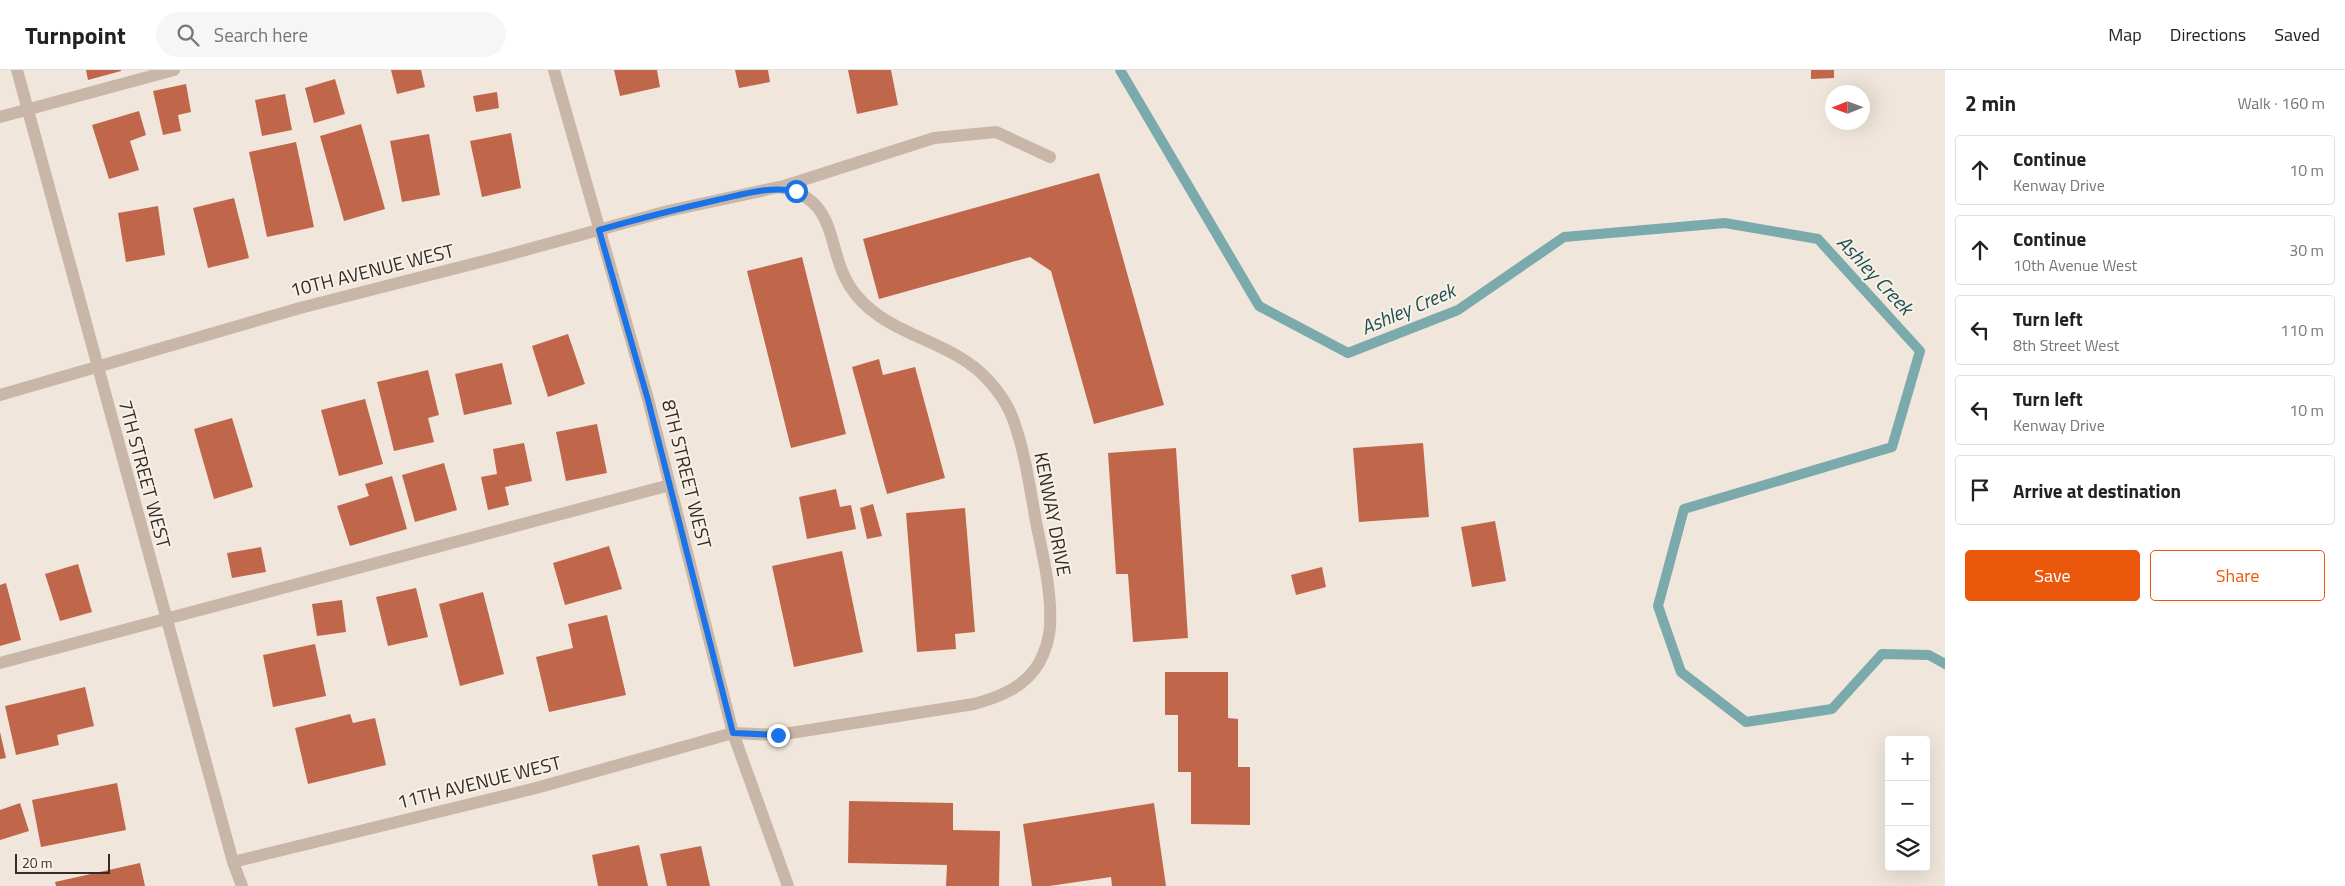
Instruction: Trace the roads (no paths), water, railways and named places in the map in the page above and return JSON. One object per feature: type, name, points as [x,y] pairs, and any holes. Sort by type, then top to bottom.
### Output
[{"type":"street","name":"7TH STREET WEST","points":[[16,70],[233,862],[242,886]]},
{"type":"street","points":[[0,117],[174,70]]},
{"type":"street","name":"8TH STREET WEST","points":[[554,70],[648,400],[733,733],[788,886]]},
{"type":"street","points":[[779,188],[934,138],[996,132],[1050,157]]},
{"type":"street","name":"KENWAY DRIVE","points":[[733,733],[778,735],[974,704],[994,699],[1012,690],[1028,678],[1039,662],[1047,644],[1050,626],[1049,588],[1025,463],[1013,418],[1003,398],[989,380],[955,353],[894,326],[875,313],[856,296],[843,275],[820,208],[810,198],[796,191],[779,188],[756,191]]},
{"type":"street","name":"10TH AVENUE WEST","points":[[0,395],[300,308],[668,211],[756,191]]},
{"type":"street","points":[[0,663],[670,485]]},
{"type":"street","name":"11TH AVENUE WEST","points":[[233,862],[536,788],[733,733]]},
{"type":"waterway","name":"Ashley Creek","points":[[1120,70],[1259,306],[1348,353],[1458,310],[1564,237],[1725,223],[1818,239],[1920,351],[1892,447],[1684,509],[1658,606],[1681,672],[1746,722],[1832,709],[1882,654],[1929,655],[1945,664]]}]
